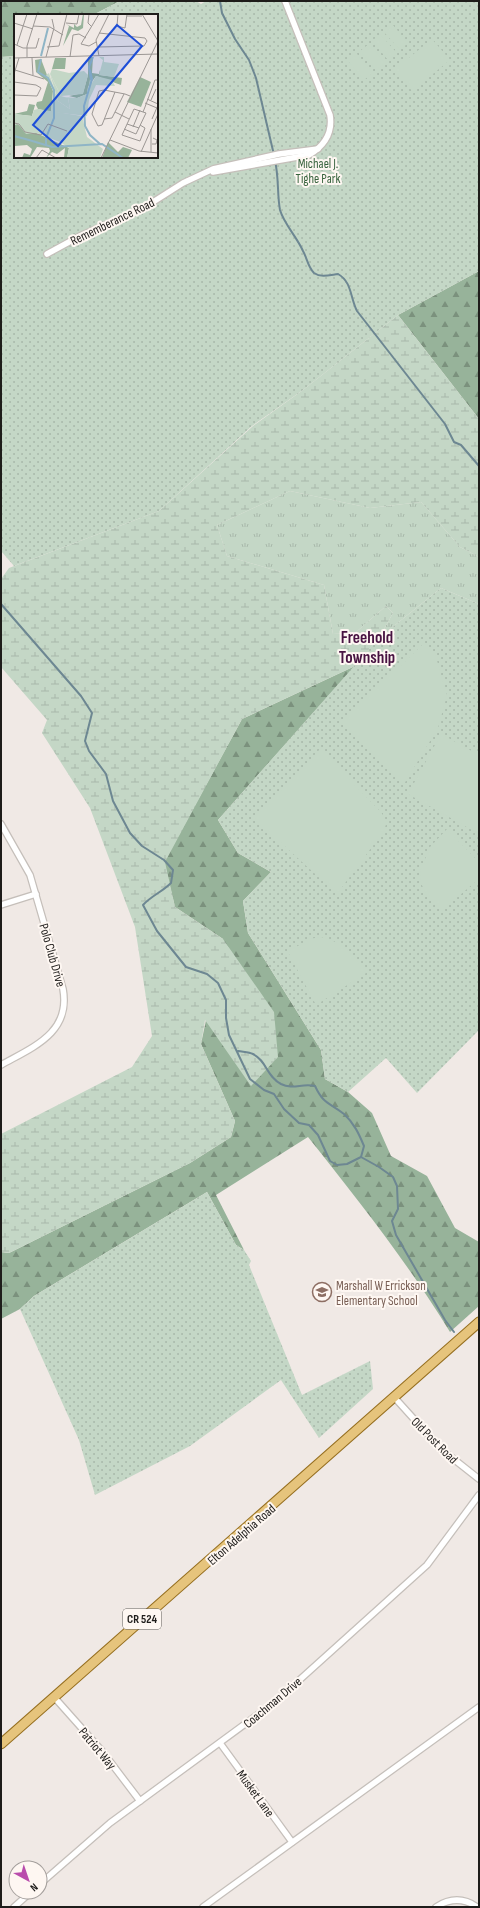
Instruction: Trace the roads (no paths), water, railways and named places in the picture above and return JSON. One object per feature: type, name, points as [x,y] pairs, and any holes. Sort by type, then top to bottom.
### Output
[{"type":"main road","name":"Elton Adelphia Road","points":[[1,1744],[479,1322]]},
{"type":"street","points":[[285,1],[330,115],[330,132],[328,138],[318,149]]},
{"type":"street","name":"Rememberance Road","points":[[47,254],[80,236],[142,209],[183,183],[198,176],[227,165],[267,156],[318,149]]},
{"type":"street","name":"Rememberance Road","points":[[198,176],[309,155],[318,149]]},
{"type":"street","name":"Polo Club Drive","points":[[1,824],[23,861],[36,894],[63,989],[63,1011],[60,1021],[48,1037],[1,1065]]},
{"type":"street","points":[[1,905],[36,894]]},
{"type":"street","name":"Old Post Road","points":[[394,1397],[441,1449],[479,1479]]},
{"type":"street","name":"Coachman Drive","points":[[48,1877],[91,1838],[275,1702],[414,1577],[437,1553],[479,1495]]},
{"type":"street","name":"Patriot Way","points":[[54,1697],[106,1756],[140,1801]]},
{"type":"street","points":[[203,1907],[479,1707]]},
{"type":"street","name":"Musket Lane","points":[[220,1743],[292,1842]]},
{"type":"street","points":[[14,1907],[22,1900]]},
{"type":"street","points":[[436,1907],[447,1901],[457,1900],[468,1902],[478,1907]]},
{"type":"waterway","points":[[220,1],[222,13],[235,39],[249,60],[256,78],[274,155]]},
{"type":"waterway","points":[[275,161],[280,210],[312,271],[317,275],[326,276],[338,274],[343,277],[350,290],[357,311],[445,424],[454,442],[461,445],[479,466]]},
{"type":"waterway","points":[[1,604],[81,696],[92,713],[85,741],[89,751],[106,774],[113,801],[130,833],[142,846],[164,860],[173,870],[171,883],[143,905],[157,931],[186,967],[207,974],[218,983],[226,1000],[226,1018],[229,1035],[250,1079],[264,1090],[274,1094],[284,1109],[299,1123],[309,1125],[318,1135],[330,1161],[337,1165],[347,1164],[361,1157],[364,1146],[348,1117],[327,1103],[321,1097],[315,1086],[285,1086],[272,1077],[258,1057],[251,1053],[238,1051]]},
{"type":"waterway","points":[[361,1157],[393,1177],[397,1186],[398,1209],[392,1221],[396,1235],[445,1320],[454,1332]]},
{"type":"place","name":"Marshall W Errickson Elementary School","points":[[322,1292]]},
{"type":"district","name":"Freehold Township","points":[[367,647]]},
{"type":"park label","name":"Michael J. Tighe Park","points":[[318,170]]}]
